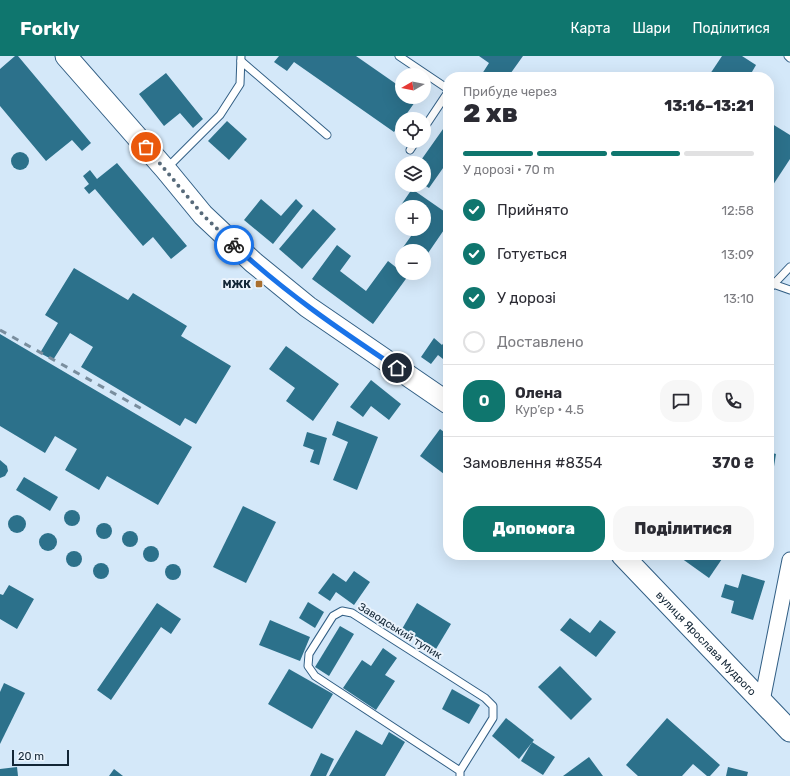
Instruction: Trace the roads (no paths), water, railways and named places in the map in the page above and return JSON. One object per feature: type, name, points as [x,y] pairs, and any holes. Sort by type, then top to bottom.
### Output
[{"type":"main road","points":[[66,56],[166,170],[203,215],[252,262],[308,307],[443,400]]},
{"type":"main road","name":"вулиця Ярослава Мудрого","points":[[627,560],[790,731]]},
{"type":"street","points":[[762,701],[790,560]]},
{"type":"lane","points":[[399,56],[443,87]]},
{"type":"lane","points":[[166,170],[220,115],[240,84],[241,58]]},
{"type":"lane","points":[[241,58],[327,135]]},
{"type":"lane","points":[[431,117],[443,99]]},
{"type":"lane","points":[[774,284],[790,267]]},
{"type":"lane","points":[[774,287],[790,290]]},
{"type":"lane","name":"Заводський тупик","points":[[342,611],[352,613],[485,698],[493,706],[493,718],[460,774],[315,676],[308,666],[309,654],[333,616],[342,611]]},
{"type":"railway","points":[[0,330],[142,409]]},
{"type":"place","name":"МЖК","points":[[259,284]]}]
